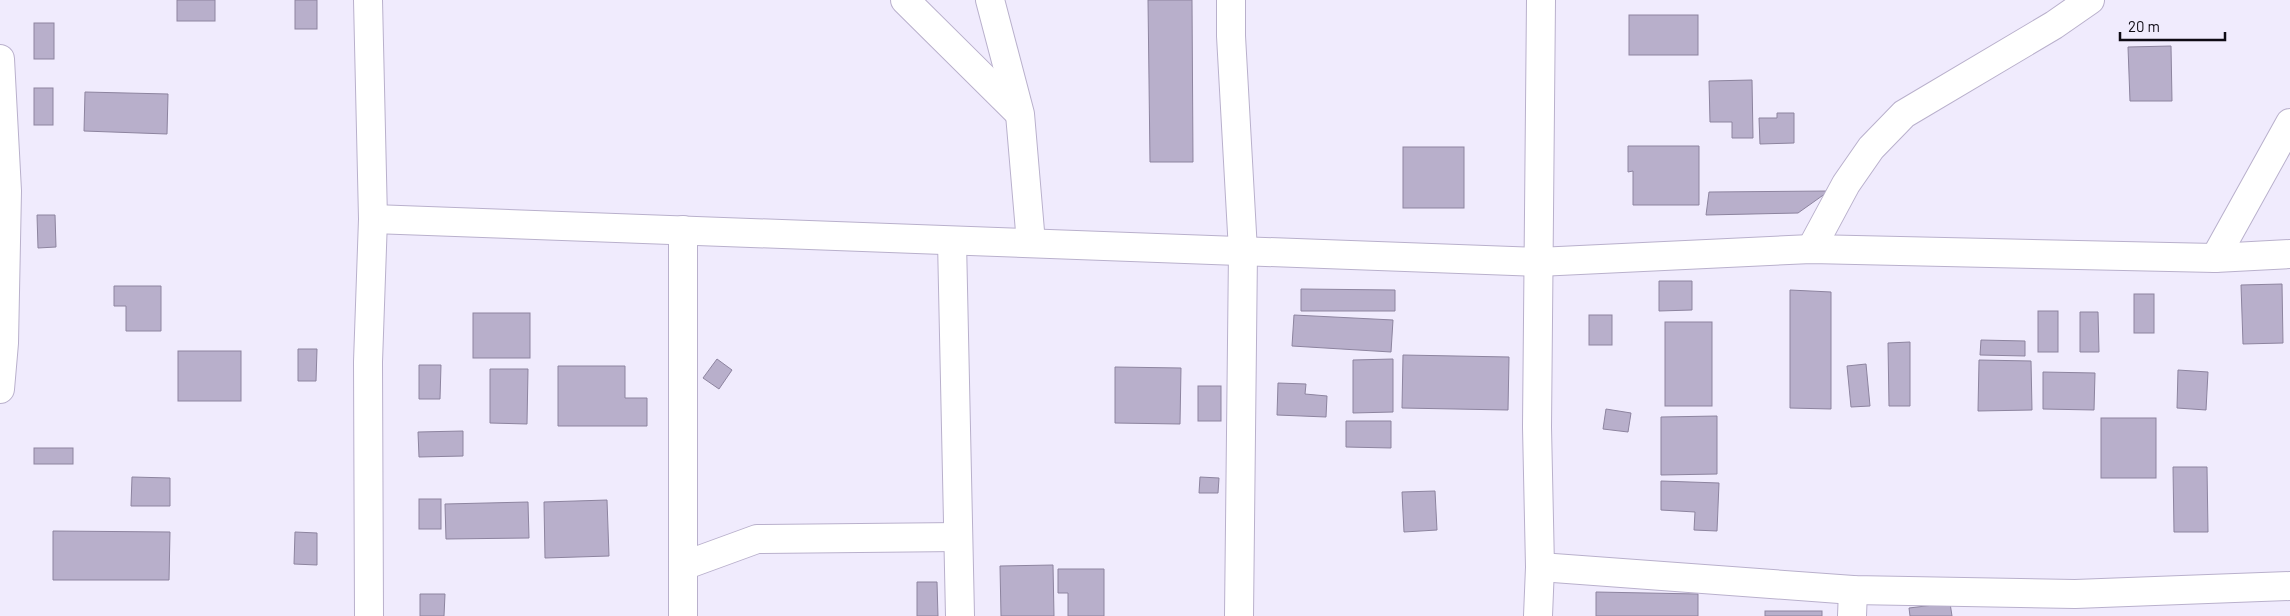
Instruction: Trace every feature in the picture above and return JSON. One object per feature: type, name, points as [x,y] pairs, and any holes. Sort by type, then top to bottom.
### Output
[{"type":"street","points":[[368,0],[373,219],[368,362],[369,616]]},
{"type":"street","points":[[905,0],[1020,114]]},
{"type":"street","points":[[990,0],[1020,114],[1031,243]]},
{"type":"street","points":[[1231,0],[1231,36],[1243,251],[1239,616]]},
{"type":"street","points":[[1538,616],[1540,567],[1537,427],[1541,0]]},
{"type":"street","points":[[1811,249],[1846,184],[1871,148],[1904,114],[2054,25],[2090,0]]},
{"type":"street","points":[[0,59],[7,191],[4,343],[0,389]]},
{"type":"street","points":[[2215,258],[2290,122]]},
{"type":"street","points":[[373,219],[1538,262],[1811,249],[2215,258],[2290,254]]},
{"type":"street","points":[[683,230],[683,616]]},
{"type":"street","points":[[952,241],[960,616]]},
{"type":"street","points":[[683,566],[757,539],[958,537]]},
{"type":"street","points":[[1540,567],[1852,603],[2290,586]]},
{"type":"building","points":[[177,0],[215,0],[215,21],[177,21]]},
{"type":"building","points":[[295,0],[317,0],[317,29],[295,29]]},
{"type":"building","points":[[1148,0],[1192,0],[1193,162],[1150,162]]},
{"type":"building","points":[[1629,15],[1698,15],[1698,55],[1629,55]]},
{"type":"building","points":[[34,23],[54,23],[54,59],[34,59]]},
{"type":"building","points":[[2171,46],[2172,101],[2130,101],[2128,47]]},
{"type":"building","points":[[1752,80],[1753,138],[1732,138],[1732,122],[1710,122],[1709,81]]},
{"type":"building","points":[[34,88],[53,88],[53,125],[34,125]]},
{"type":"building","points":[[85,92],[168,94],[167,134],[84,131]]},
{"type":"building","points":[[1777,113],[1794,113],[1794,143],[1760,144],[1759,118],[1777,118]]},
{"type":"building","points":[[1628,146],[1699,146],[1699,205],[1633,205],[1633,171],[1628,172]]},
{"type":"building","points":[[1403,147],[1464,147],[1464,208],[1403,208]]},
{"type":"building","points":[[1829,191],[1798,213],[1706,215],[1709,192]]},
{"type":"building","points":[[37,215],[55,215],[56,247],[38,248]]},
{"type":"building","points":[[1659,281],[1692,281],[1692,310],[1659,311]]},
{"type":"building","points":[[2282,284],[2283,343],[2243,344],[2241,285]]},
{"type":"building","points":[[114,286],[161,286],[161,331],[126,331],[126,306],[114,306]]},
{"type":"building","points":[[1301,289],[1395,290],[1395,311],[1301,311]]},
{"type":"building","points":[[1790,290],[1831,292],[1831,409],[1790,408]]},
{"type":"building","points":[[2134,294],[2154,294],[2154,333],[2134,333]]},
{"type":"building","points":[[2038,311],[2058,311],[2058,352],[2038,352]]},
{"type":"building","points":[[2080,312],[2098,312],[2099,352],[2080,352]]},
{"type":"building","points":[[473,313],[530,313],[530,358],[473,358]]},
{"type":"building","points":[[1294,315],[1393,320],[1391,352],[1292,346]]},
{"type":"building","points":[[1589,315],[1612,315],[1612,345],[1589,345]]},
{"type":"building","points":[[1665,322],[1712,322],[1712,406],[1665,406]]},
{"type":"building","points":[[1981,340],[2025,341],[2025,356],[1980,355]]},
{"type":"building","points":[[1910,342],[1910,406],[1889,406],[1888,343]]},
{"type":"building","points":[[298,349],[317,349],[316,381],[298,381]]},
{"type":"building","points":[[178,351],[241,351],[241,401],[178,401]]},
{"type":"building","points":[[1403,355],[1509,357],[1508,410],[1402,408]]},
{"type":"building","points":[[717,359],[732,370],[719,389],[703,378]]},
{"type":"building","points":[[1393,359],[1393,412],[1353,413],[1353,360]]},
{"type":"building","points":[[1979,360],[2031,361],[2032,410],[1978,411]]},
{"type":"building","points":[[1866,364],[1870,406],[1851,407],[1847,366]]},
{"type":"building","points":[[419,365],[441,365],[440,399],[419,399]]},
{"type":"building","points":[[558,366],[625,366],[625,398],[647,398],[647,426],[558,426]]},
{"type":"building","points":[[1115,367],[1181,368],[1180,424],[1115,423]]},
{"type":"building","points":[[490,369],[528,369],[527,424],[490,423]]},
{"type":"building","points":[[2178,370],[2208,372],[2206,410],[2177,408]]},
{"type":"building","points":[[2043,372],[2095,373],[2094,410],[2043,409]]},
{"type":"building","points":[[1278,383],[1306,384],[1305,394],[1327,396],[1326,417],[1277,415]]},
{"type":"building","points":[[1198,386],[1221,386],[1221,421],[1198,421]]},
{"type":"building","points":[[1606,409],[1631,413],[1628,432],[1603,429]]},
{"type":"building","points":[[1717,416],[1717,474],[1661,475],[1661,417]]},
{"type":"building","points":[[2101,418],[2156,418],[2156,478],[2101,478]]},
{"type":"building","points":[[1346,421],[1391,421],[1391,448],[1346,447]]},
{"type":"building","points":[[463,431],[463,456],[419,457],[418,432]]},
{"type":"building","points":[[34,448],[73,448],[73,464],[34,464]]},
{"type":"building","points":[[2173,467],[2207,467],[2208,532],[2174,532]]},
{"type":"building","points":[[132,477],[170,478],[170,506],[131,506]]},
{"type":"building","points":[[1200,477],[1219,478],[1218,493],[1199,493]]},
{"type":"building","points":[[1661,481],[1719,483],[1717,531],[1694,530],[1695,512],[1661,510]]},
{"type":"building","points":[[1435,491],[1437,530],[1404,532],[1402,492]]},
{"type":"building","points":[[419,499],[441,499],[441,529],[419,529]]},
{"type":"building","points":[[607,500],[609,556],[545,558],[544,502]]},
{"type":"building","points":[[528,502],[529,538],[446,539],[445,504]]},
{"type":"building","points":[[53,531],[170,532],[169,580],[53,580]]},
{"type":"building","points":[[295,532],[317,533],[317,565],[294,564]]},
{"type":"building","points":[[1053,565],[1054,616],[1001,616],[1000,566]]},
{"type":"building","points":[[1058,569],[1104,569],[1104,616],[1068,616],[1068,593],[1058,593]]},
{"type":"building","points":[[917,582],[937,582],[938,616],[917,616]]},
{"type":"building","points":[[1596,592],[1698,594],[1698,616],[1596,616]]},
{"type":"building","points":[[420,594],[445,594],[444,616],[420,616]]},
{"type":"building","points":[[1950,603],[1952,616],[1910,616],[1909,608]]},
{"type":"building","points":[[1765,611],[1822,611],[1822,616],[1765,616]]}]
